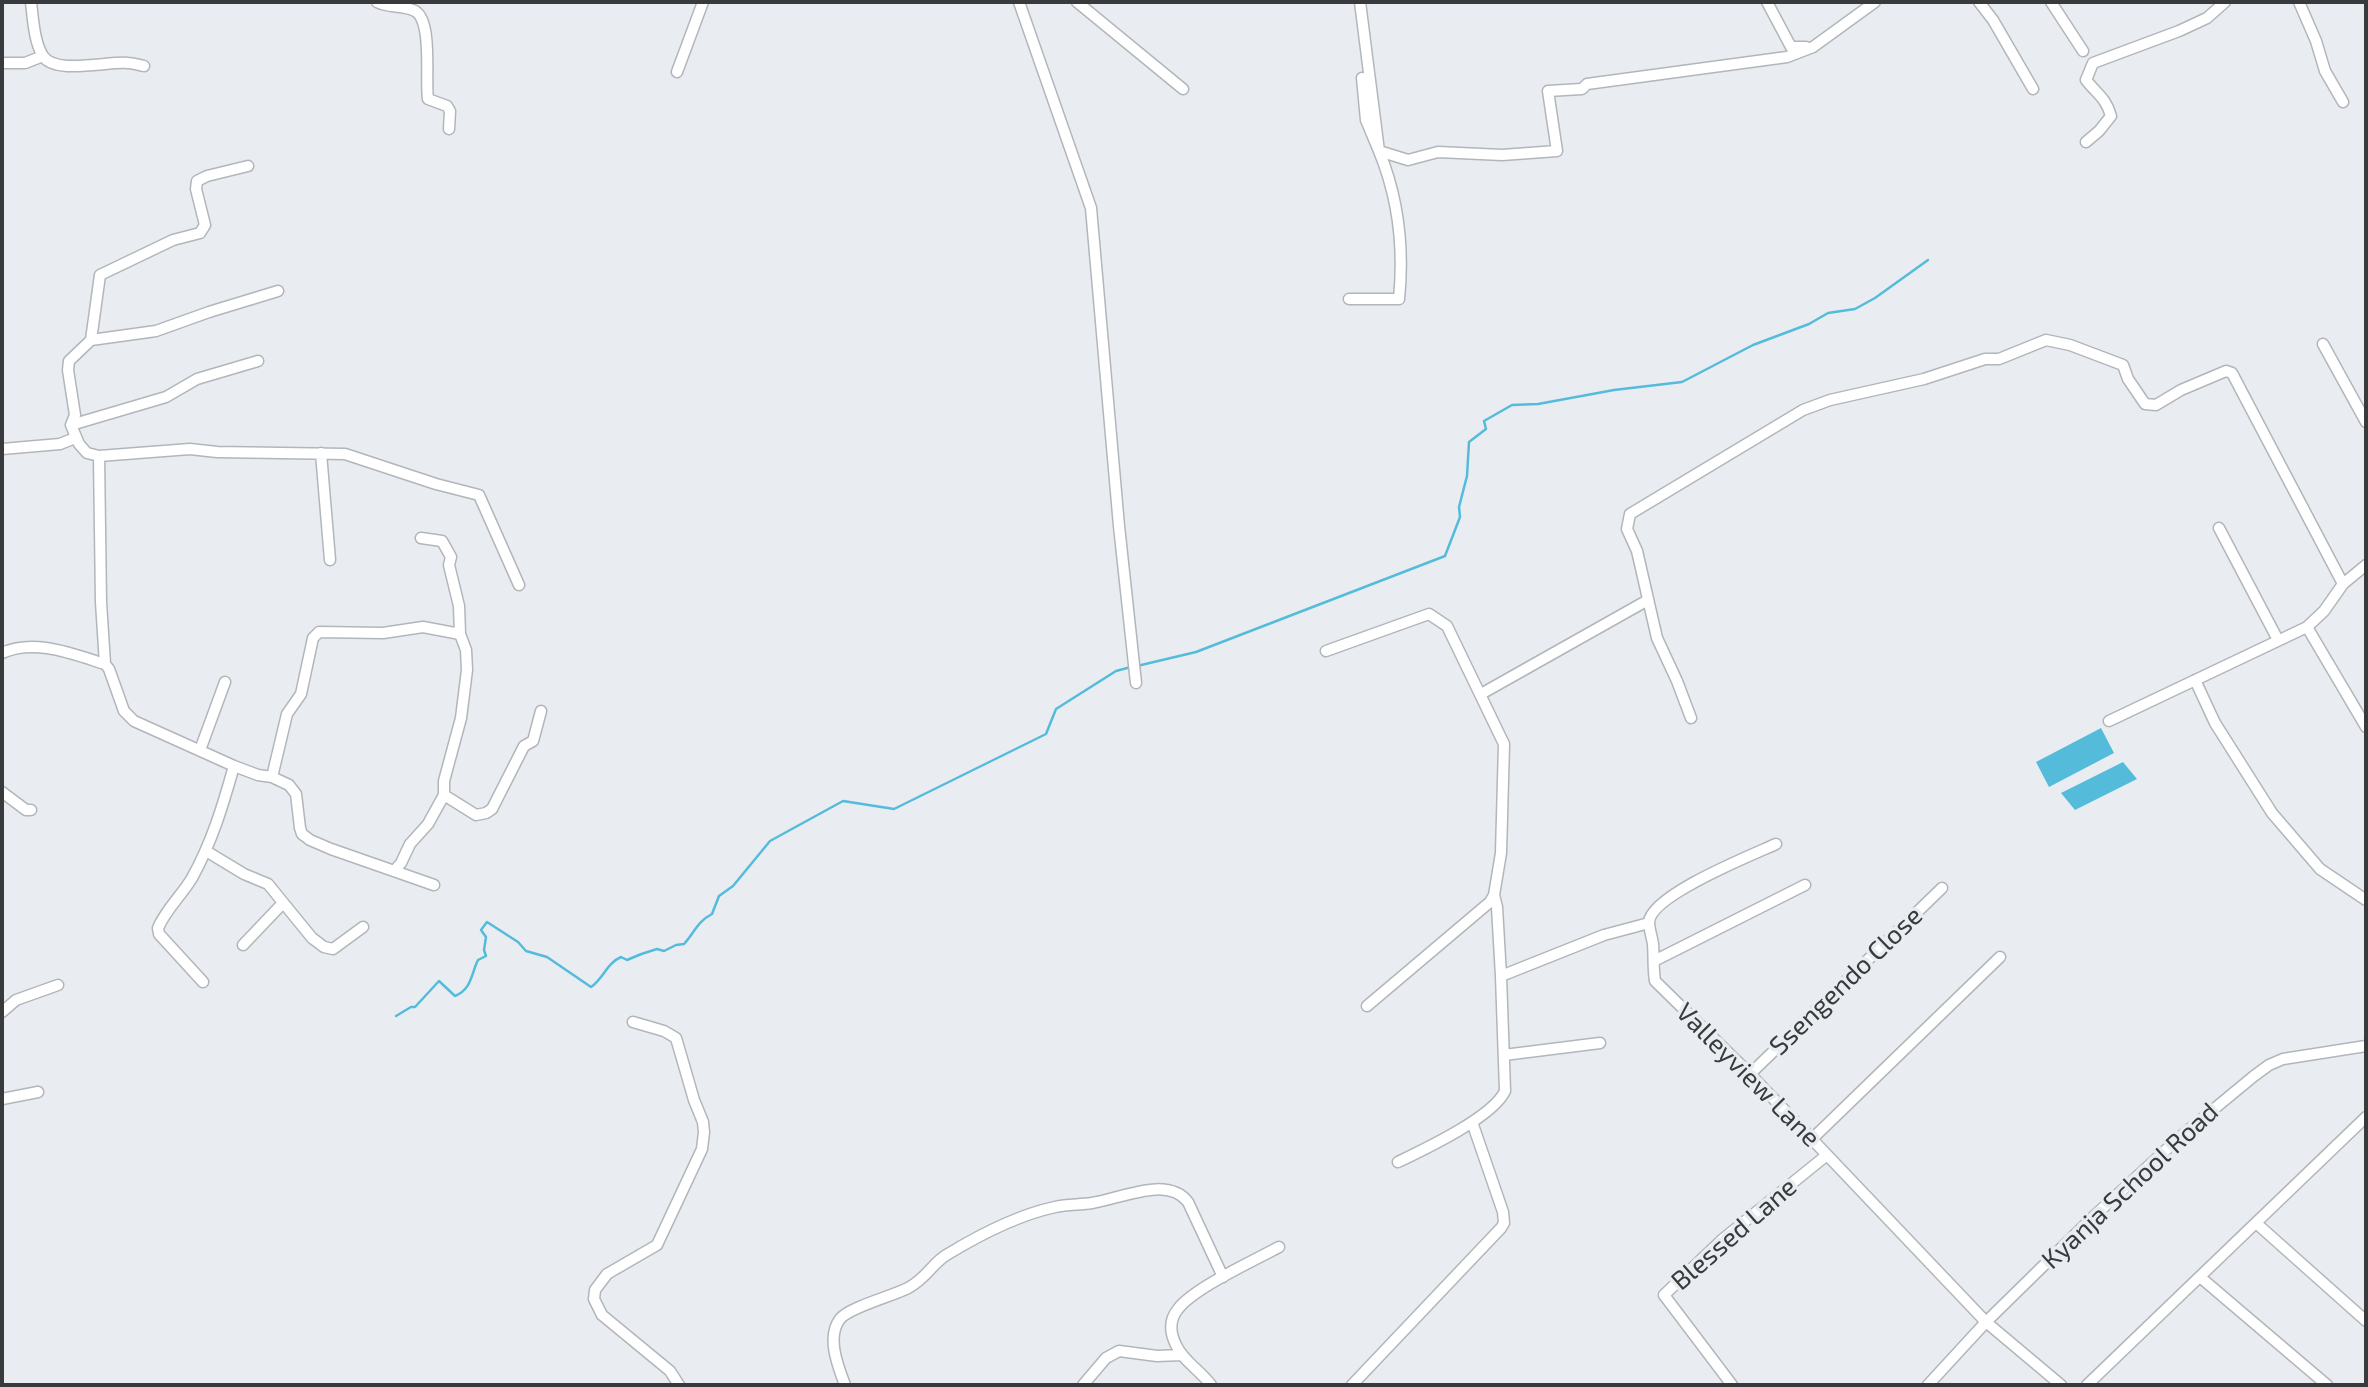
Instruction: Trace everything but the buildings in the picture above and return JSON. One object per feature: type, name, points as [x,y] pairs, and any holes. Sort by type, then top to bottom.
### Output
[{"type":"street","points":[[31,2],[36,36],[43,56],[48,61],[67,66],[129,62],[144,66]]},
{"type":"street","points":[[377,2],[414,11],[420,16],[427,40],[428,95],[430,102],[447,106],[450,111],[449,130]]},
{"type":"street","points":[[677,72],[703,2]]},
{"type":"street","points":[[1019,2],[1091,208],[1119,526],[1136,683]]},
{"type":"street","points":[[1077,2],[1184,89]]},
{"type":"street","points":[[1360,2],[1379,151]]},
{"type":"street","points":[[1767,2],[1791,47],[1787,57]]},
{"type":"street","points":[[1379,151],[1408,160],[1438,152],[1502,155],[1558,150],[1548,91],[1582,89],[1587,84],[1787,57],[1813,47],[1875,2]]},
{"type":"street","points":[[1979,2],[1993,20],[2033,89]]},
{"type":"street","points":[[2051,2],[2083,51]]},
{"type":"street","points":[[2086,142],[2111,116],[2108,103],[2086,80],[2093,63],[2179,31],[2207,18],[2225,2]]},
{"type":"street","points":[[2298,2],[2316,41],[2325,71],[2343,102]]},
{"type":"street","points":[[1791,47],[1813,47]]},
{"type":"street","points":[[2,63],[25,63],[43,56]]},
{"type":"street","points":[[1349,299],[1399,299],[1400,248],[1396,214],[1389,174],[1366,120],[1362,78]]},
{"type":"street","points":[[91,340],[100,275],[173,240],[200,233],[205,225],[196,189],[197,181],[248,166]]},
{"type":"street","points":[[278,291],[156,331],[91,340],[69,361],[75,415],[71,425],[75,438],[87,453],[99,456],[190,450],[350,455],[436,484],[480,495],[519,585]]},
{"type":"street","points":[[1691,718],[1657,638],[1637,551],[1627,529],[1630,514],[1803,410],[1830,400],[1924,379],[1985,359],[1999,359],[2046,340],[2070,345],[2123,366],[2128,379],[2145,404],[2156,405],[2192,385],[2226,371],[2232,373],[2343,584]]},
{"type":"street","points":[[2323,344],[2366,422]]},
{"type":"street","points":[[71,425],[166,397],[197,379],[258,361]]},
{"type":"street","points":[[2,449],[60,444],[75,438]]},
{"type":"street","points":[[321,453],[330,560]]},
{"type":"street","points":[[99,456],[101,602],[105,664],[128,716],[140,725],[234,766],[272,777],[293,788],[300,828],[306,838],[434,885]]},
{"type":"street","points":[[2219,528],[2278,640]]},
{"type":"street","points":[[395,870],[407,854],[410,844],[428,824],[443,795],[444,781],[461,718],[467,670],[466,649],[460,634],[459,606],[449,565],[450,553],[442,541],[421,538]]},
{"type":"street","points":[[2109,721],[2307,626],[2325,611],[2343,584],[2366,565]]},
{"type":"street","points":[[1481,694],[1648,600]]},
{"type":"street","points":[[1326,651],[1429,614],[1447,626],[1504,744],[1501,853],[1494,895],[1490,902],[1367,1006]]},
{"type":"street","points":[[2307,626],[2366,727]]},
{"type":"street","points":[[272,777],[287,714],[301,694],[316,635],[322,632],[383,633],[423,627],[460,634]]},
{"type":"street","points":[[2,653],[21,646],[35,646],[105,664]]},
{"type":"street","points":[[2195,680],[2215,723],[2272,813],[2320,869],[2366,900]]},
{"type":"street","points":[[200,750],[225,682]]},
{"type":"street","points":[[443,795],[476,815],[492,809],[524,746],[533,741],[541,711]]},
{"type":"street","points":[[203,982],[157,931],[206,851],[223,807],[234,766]]},
{"type":"street","points":[[2,792],[26,810],[32,810]]},
{"type":"street","points":[[1501,976],[1604,935],[1649,923],[1660,906],[1705,876],[1776,844]]},
{"type":"street","points":[[206,851],[244,874],[268,884],[312,938],[328,949],[338,946],[363,927]]},
{"type":"street","points":[[1654,961],[1805,885]]},
{"type":"street","name":"Ssengendo Close","points":[[1749,1074],[1942,888]]},
{"type":"street","points":[[1398,1162],[1472,1122],[1502,1098],[1505,1091],[1501,976],[1494,895]]},
{"type":"street","points":[[243,945],[283,903]]},
{"type":"street","name":"Valleyview Lane","points":[[1649,923],[1655,981],[1749,1074],[1986,1322],[2061,1385]]},
{"type":"street","points":[[1812,1139],[2000,957]]},
{"type":"street","points":[[2,1012],[16,1000],[58,985]]},
{"type":"street","points":[[633,1022],[664,1031],[676,1038],[703,1122],[704,1140],[657,1245],[607,1275],[595,1290],[594,1299],[602,1315],[670,1371],[679,1385]]},
{"type":"street","points":[[1504,1055],[1600,1044]]},
{"type":"street","name":"Kyanja School Road","points":[[1928,1385],[1986,1322],[2092,1218],[2180,1137],[2253,1076],[2283,1059],[2366,1046]]},
{"type":"street","points":[[2,1099],[38,1092]]},
{"type":"street","points":[[2087,1385],[2366,1117]]},
{"type":"street","points":[[1352,1385],[1504,1223],[1503,1212],[1472,1122]]},
{"type":"street","name":"Blessed Lane","points":[[1732,1385],[1664,1295],[1723,1239],[1827,1156]]},
{"type":"street","points":[[845,1385],[834,1342],[836,1327],[843,1315],[908,1288],[927,1275],[948,1253],[1044,1210],[1092,1203],[1136,1192],[1165,1190],[1180,1193],[1188,1202],[1223,1277]]},
{"type":"street","points":[[2256,1223],[2366,1321]]},
{"type":"street","points":[[1211,1385],[1181,1355],[1171,1330],[1172,1320],[1186,1301],[1223,1277],[1279,1247]]},
{"type":"street","points":[[2200,1277],[2327,1385]]},
{"type":"street","points":[[1083,1385],[1106,1358],[1119,1351],[1157,1356],[1181,1355]]},
{"type":"water","points":[[2101,728],[2114,753],[2049,787],[2036,762]]},
{"type":"water","points":[[2123,762],[2137,779],[2075,810],[2061,793]]},
{"type":"waterway","points":[[1137,666],[1196,652],[1445,556],[1460,517],[1459,507],[1467,476],[1469,442],[1486,429],[1484,421],[1512,405],[1538,404],[1614,390],[1682,382],[1753,345],[1809,324],[1828,313],[1855,309],[1928,260]]},
{"type":"waterway","points":[[396,1016],[415,1007],[439,981],[455,996],[465,989],[478,960],[486,956],[486,937],[481,930],[487,922],[518,942],[526,951],[547,957],[591,987],[612,963],[621,957],[627,960],[657,949],[664,951],[684,944],[712,914],[719,896],[733,886],[770,841],[843,801],[894,809],[1046,734],[1056,709],[1116,671],[1131,667]]}]
